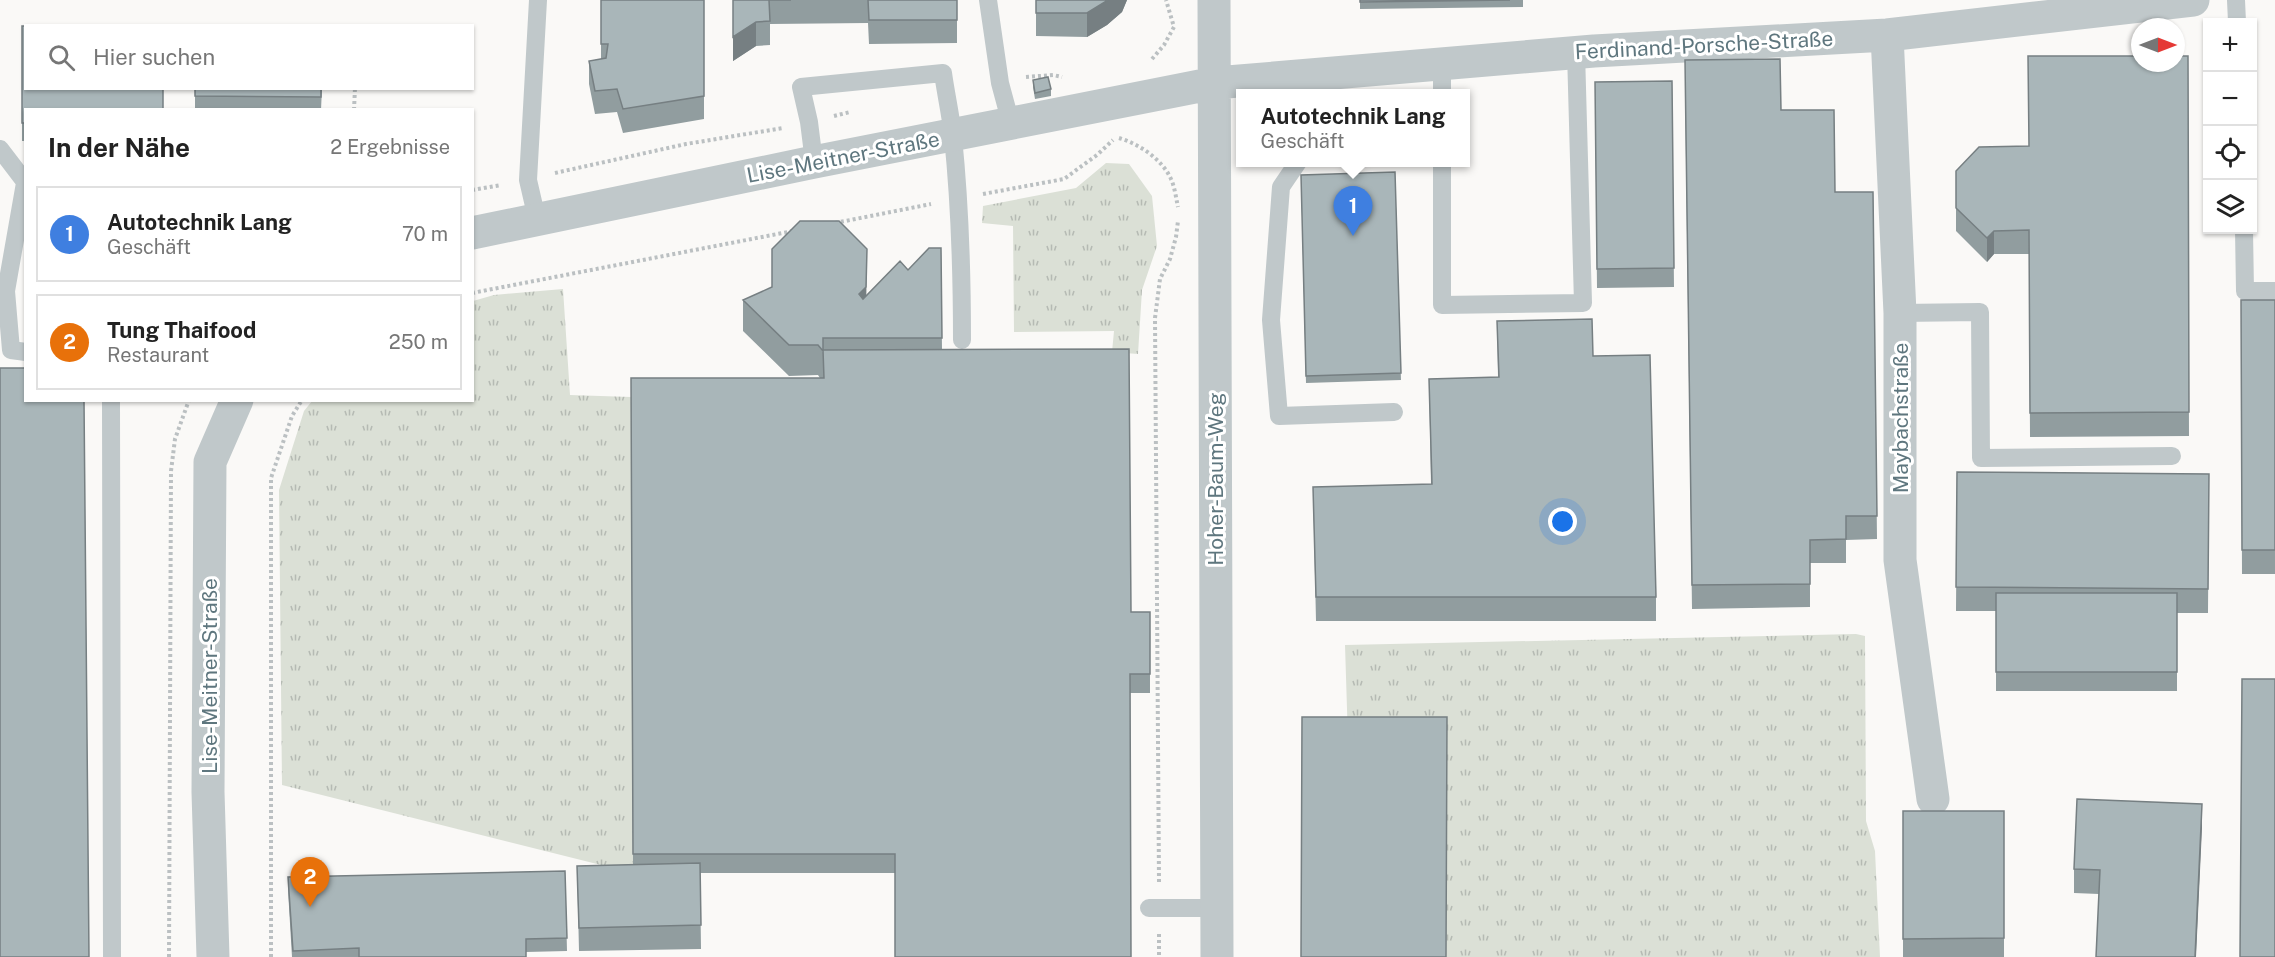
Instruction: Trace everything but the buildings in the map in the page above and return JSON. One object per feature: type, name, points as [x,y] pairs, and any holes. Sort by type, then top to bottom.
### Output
[{"type":"street","name":"Hoher-Baum-Weg","points":[[1214,0],[1217,957]]},
{"type":"street","name":"Ferdinand-Porsche-Straße","points":[[1215,84],[1442,79],[1576,52],[1887,35],[2193,0]]},
{"type":"street","name":"Maybachstraße","points":[[1887,35],[1900,313],[1900,560],[1933,799]]},
{"type":"street","name":"Lise-Meitner-Straße","points":[[474,232],[814,162],[1215,84]]},
{"type":"street","name":"Lise-Meitner-Straße","points":[[213,957],[208,792],[210,462],[236,402]]},
{"type":"lane","points":[[537,0],[528,180],[537,219]]},
{"type":"lane","points":[[988,0],[1000,83],[1011,124]]},
{"type":"lane","points":[[2236,0],[2237,18]]},
{"type":"lane","points":[[1442,167],[1442,305],[1583,303],[1576,52]]},
{"type":"lane","points":[[814,162],[809,122],[801,87],[943,74],[953,135],[958,198],[962,257],[962,340]]},
{"type":"lane","points":[[0,149],[24,182]]},
{"type":"lane","points":[[1295,167],[1281,187],[1271,320],[1279,416],[1394,412]]},
{"type":"lane","points":[[24,189],[6,291],[11,351],[24,352]]},
{"type":"lane","points":[[2244,234],[2246,291],[2275,291]]},
{"type":"lane","points":[[1900,313],[1980,312],[1981,458],[2172,456]]},
{"type":"lane","points":[[111,402],[112,957]]},
{"type":"lane","points":[[1154,908],[1217,908]]},
{"type":"path","points":[[1149,63],[1164,45],[1174,27],[1166,0]]},
{"type":"path","points":[[1000,83],[1035,75],[1053,75],[1072,80]]},
{"type":"path","points":[[354,108],[356,90]]},
{"type":"path","points":[[474,190],[528,180],[686,144],[768,132],[860,110]]},
{"type":"path","points":[[832,223],[1064,178],[1097,155],[1116,137],[1130,141],[1158,160],[1171,178],[1179,210]]},
{"type":"path","points":[[1160,957],[1154,908],[1155,318],[1160,279],[1170,259],[1178,219]]},
{"type":"path","points":[[474,293],[798,230]]},
{"type":"path","points":[[271,957],[271,478],[292,416],[301,402]]},
{"type":"green space","points":[[1106,163],[1129,164],[1152,196],[1157,246],[1142,290],[1138,354],[1112,352],[1114,331],[1014,332],[1013,226],[982,223],[983,206],[1076,188]]},
{"type":"green space","points":[[563,289],[570,395],[631,397],[633,873],[282,785],[279,490],[304,411],[311,402],[474,402],[474,301],[494,295]]},
{"type":"green space","points":[[1856,634],[1865,636],[1866,821],[1875,851],[1880,957],[1446,957],[1447,741],[1348,741],[1345,645]]},
{"type":"place","name":"Autotechnik Lang","points":[[1353,236]]},
{"type":"place","name":"Tung Thaifood","points":[[310,907]]}]
